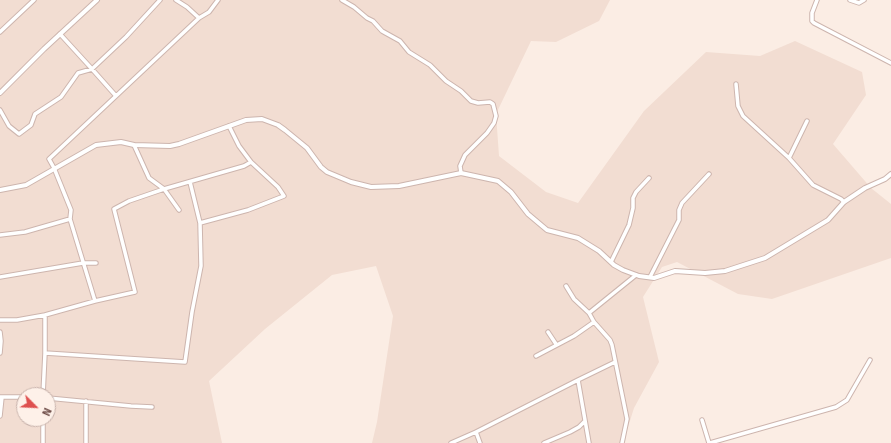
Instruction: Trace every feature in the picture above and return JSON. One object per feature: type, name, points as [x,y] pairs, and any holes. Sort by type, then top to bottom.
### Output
[{"type":"street","points":[[0,32],[34,0]]},
{"type":"street","points":[[0,93],[96,0]]},
{"type":"street","points":[[0,110],[9,126],[19,134],[31,125],[35,114],[61,97],[78,74],[92,69],[126,37],[160,0]]},
{"type":"street","points":[[176,0],[187,7],[198,18]]},
{"type":"street","points":[[95,301],[70,219],[71,210],[49,159],[198,18],[209,12],[218,0]]},
{"type":"street","points":[[342,0],[373,21],[382,31],[400,41],[409,52],[430,65],[446,81],[461,91],[472,101],[478,103],[490,102],[492,104],[496,116],[494,123],[487,133],[465,155],[460,166],[461,172]]},
{"type":"street","points":[[817,0],[812,13],[812,21],[814,23],[891,63]]},
{"type":"street","points":[[850,0],[859,3],[864,0]]},
{"type":"street","points":[[60,34],[116,96]]},
{"type":"street","points":[[736,84],[738,106],[743,116],[789,158],[813,184],[844,202]]},
{"type":"street","points":[[0,190],[26,185],[96,145],[120,142],[134,145],[170,146],[228,126],[254,119],[262,119],[278,125],[307,148],[321,167],[327,172],[371,188],[399,186],[461,172],[498,181],[511,192],[528,214],[542,226],[554,232],[578,238],[599,251],[623,270],[636,275],[654,278],[675,270],[705,273],[725,271],[765,258],[828,220],[844,202],[865,188],[885,179],[891,174]]},
{"type":"street","points":[[789,158],[807,121]]},
{"type":"street","points":[[200,223],[248,210],[284,196],[278,187],[251,162],[239,146],[228,126]]},
{"type":"street","points":[[134,145],[149,178],[164,189],[179,210]]},
{"type":"street","points":[[0,320],[17,320],[45,315],[135,292],[114,209],[129,201],[164,189],[244,166],[251,162]]},
{"type":"street","points":[[650,277],[679,220],[679,210],[682,203],[709,174]]},
{"type":"street","points":[[611,262],[629,225],[633,208],[633,198],[636,192],[649,178]]},
{"type":"street","points":[[46,353],[185,362],[192,312],[201,266],[200,223],[190,182]]},
{"type":"street","points":[[0,235],[25,232],[70,219]]},
{"type":"street","points":[[0,277],[96,263]]},
{"type":"street","points":[[589,313],[636,275]]},
{"type":"street","points":[[566,286],[574,299],[589,313],[594,322],[610,340],[627,419],[622,443]]},
{"type":"street","points":[[44,387],[46,353],[45,315]]},
{"type":"street","points":[[536,356],[556,344],[574,336],[594,322]]},
{"type":"street","points":[[0,332],[0,353]]},
{"type":"street","points":[[548,332],[556,344]]},
{"type":"street","points":[[702,420],[710,443],[836,407],[848,400],[870,360]]},
{"type":"street","points":[[451,443],[476,432],[615,362]]},
{"type":"street","points":[[578,380],[589,443]]},
{"type":"street","points":[[0,416],[1,397],[16,397]]},
{"type":"street","points":[[56,399],[131,406],[152,406]]},
{"type":"street","points":[[86,401],[86,443]]},
{"type":"street","points":[[544,443],[570,432],[579,427],[585,421]]},
{"type":"street","points":[[43,427],[43,443]]},
{"type":"street","points":[[476,432],[480,443]]},
{"type":"shaded area","points":[[0,0],[610,0],[599,21],[556,42],[531,41],[496,114],[499,156],[546,192],[578,203],[644,111],[706,52],[760,56],[795,41],[862,72],[866,95],[833,144],[871,188],[891,204],[891,258],[772,299],[738,294],[677,262],[662,267],[643,297],[659,362],[634,408],[623,443],[372,443],[377,422],[393,316],[376,266],[332,275],[265,329],[209,381],[222,443],[0,443]]}]
